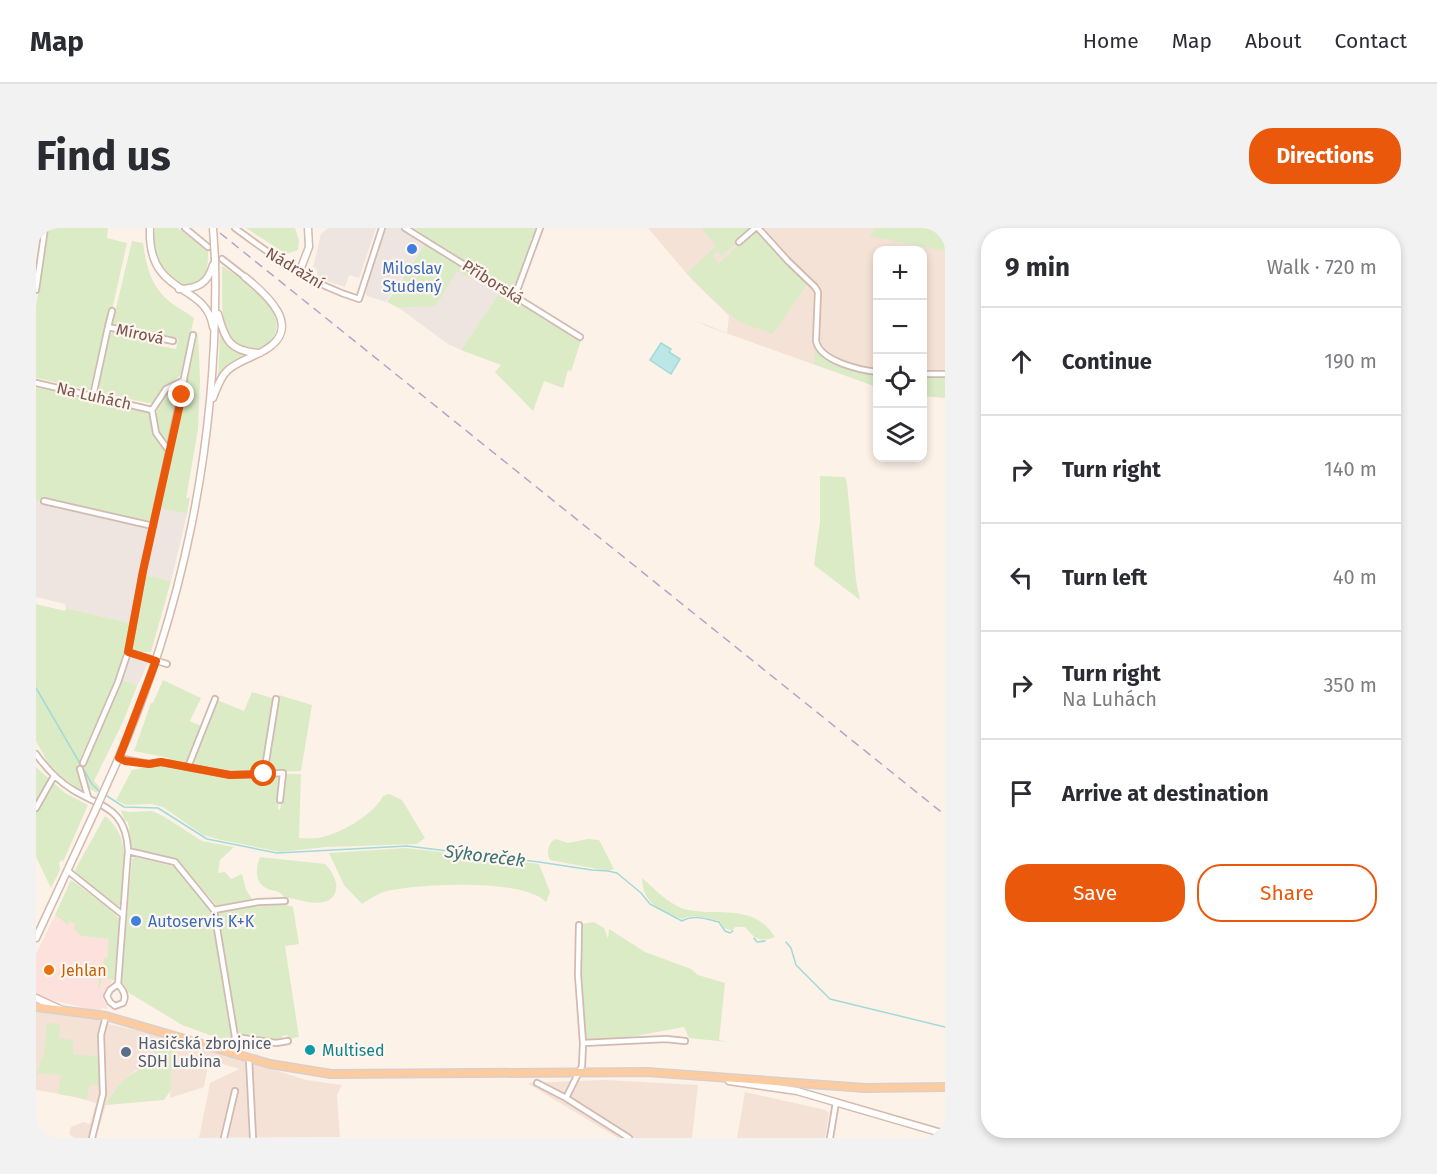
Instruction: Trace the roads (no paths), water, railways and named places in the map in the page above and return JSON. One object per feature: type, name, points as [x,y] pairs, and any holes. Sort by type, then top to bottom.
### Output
[{"type":"main road","points":[[150,228],[150,244],[155,262],[165,278],[207,308],[212,318],[215,342]]},
{"type":"main road","points":[[36,938],[119,758],[156,661],[172,609],[192,524],[210,410],[219,259],[213,228]]},
{"type":"main road","points":[[299,273],[309,247],[308,228]]},
{"type":"main road","points":[[179,289],[193,288],[203,284],[219,259]]},
{"type":"main road","points":[[210,410],[216,388],[225,373],[271,347],[278,338],[281,319],[277,309],[268,296],[245,277]]},
{"type":"main road","points":[[216,305],[229,342],[241,351],[261,353]]},
{"type":"main road","points":[[36,998],[60,1009]]},
{"type":"main road","points":[[36,1007],[106,1016],[249,1059],[285,1068],[331,1074],[579,1071],[678,1074],[865,1088],[945,1087]]},
{"type":"main road","points":[[678,1074],[797,1091],[945,1134]]},
{"type":"street","points":[[36,290],[45,228]]},
{"type":"street","points":[[185,228],[208,247]]},
{"type":"street","name":"Nádražní","points":[[235,228],[299,273],[331,289],[359,299],[382,228]]},
{"type":"street","name":"Příborská","points":[[405,228],[580,337]]},
{"type":"street","points":[[515,296],[540,228]]},
{"type":"street","points":[[739,242],[757,228],[818,292],[816,341],[818,348],[828,358],[873,371]]},
{"type":"street","points":[[219,259],[245,277]]},
{"type":"street","name":"Mírová","points":[[93,396],[112,311]]},
{"type":"street","name":"Mírová","points":[[108,327],[173,341]]},
{"type":"street","points":[[82,763],[118,682],[128,652],[193,335]]},
{"type":"street","points":[[927,374],[945,374]]},
{"type":"street","name":"Na Luhách","points":[[169,451],[156,433],[152,410],[166,389],[184,380]]},
{"type":"street","name":"Na Luhách","points":[[36,383],[152,410]]},
{"type":"street","points":[[44,501],[153,526]]},
{"type":"street","points":[[128,652],[167,664]]},
{"type":"street","points":[[188,767],[215,699]]},
{"type":"street","points":[[264,774],[276,699]]},
{"type":"street","points":[[36,754],[54,776],[69,788],[106,807],[118,819],[126,836],[129,851],[118,984],[123,990],[124,999],[123,1003],[116,1006],[107,996],[110,990],[118,984]]},
{"type":"street","points":[[119,758],[138,763],[161,762],[230,775],[283,773],[280,800]]},
{"type":"street","points":[[80,769],[88,797]]},
{"type":"street","points":[[36,808],[54,776]]},
{"type":"street","points":[[129,851],[175,862],[214,910],[235,1037],[232,1054]]},
{"type":"street","points":[[68,871],[123,915]]},
{"type":"street","points":[[214,910],[258,902],[285,901]]},
{"type":"street","points":[[566,1098],[582,1066],[583,1042],[578,975],[579,926]]},
{"type":"street","points":[[92,1138],[103,1094],[101,1035],[106,1016]]},
{"type":"street","points":[[235,1037],[276,1043],[288,1041]]},
{"type":"street","points":[[583,1042],[666,1039],[685,1041]]},
{"type":"street","points":[[249,1059],[253,1138]]},
{"type":"street","points":[[537,1083],[566,1098],[629,1138]]},
{"type":"street","points":[[224,1138],[235,1091]]},
{"type":"street","points":[[830,1138],[836,1102]]},
{"type":"water","points":[[661,343],[671,349],[669,352],[680,359],[671,374],[650,360]]},
{"type":"waterway","name":"Sýkoreček","points":[[36,688],[92,784],[100,792]]},
{"type":"waterway","name":"Sýkoreček","points":[[104,794],[124,807],[158,808],[207,839],[277,853],[407,846],[608,871],[617,873],[641,893],[650,904],[682,921],[696,917],[719,922],[725,931],[730,933],[733,931]]},
{"type":"waterway","name":"Sýkoreček","points":[[754,938],[757,942],[765,941]]},
{"type":"waterway","name":"Sýkoreček","points":[[786,942],[791,948],[796,965],[830,999],[945,1027]]},
{"type":"railway","points":[[220,233],[945,815]]},
{"type":"place","name":"Miloslav Studený","points":[[412,249]]},
{"type":"place","name":"Autoservis K+K","points":[[136,921]]},
{"type":"place","name":"Jehlan","points":[[49,970]]},
{"type":"place","name":"Multised","points":[[310,1050]]},
{"type":"place","name":"Hasičská zbrojnice SDH Lubina","points":[[126,1052]]}]
